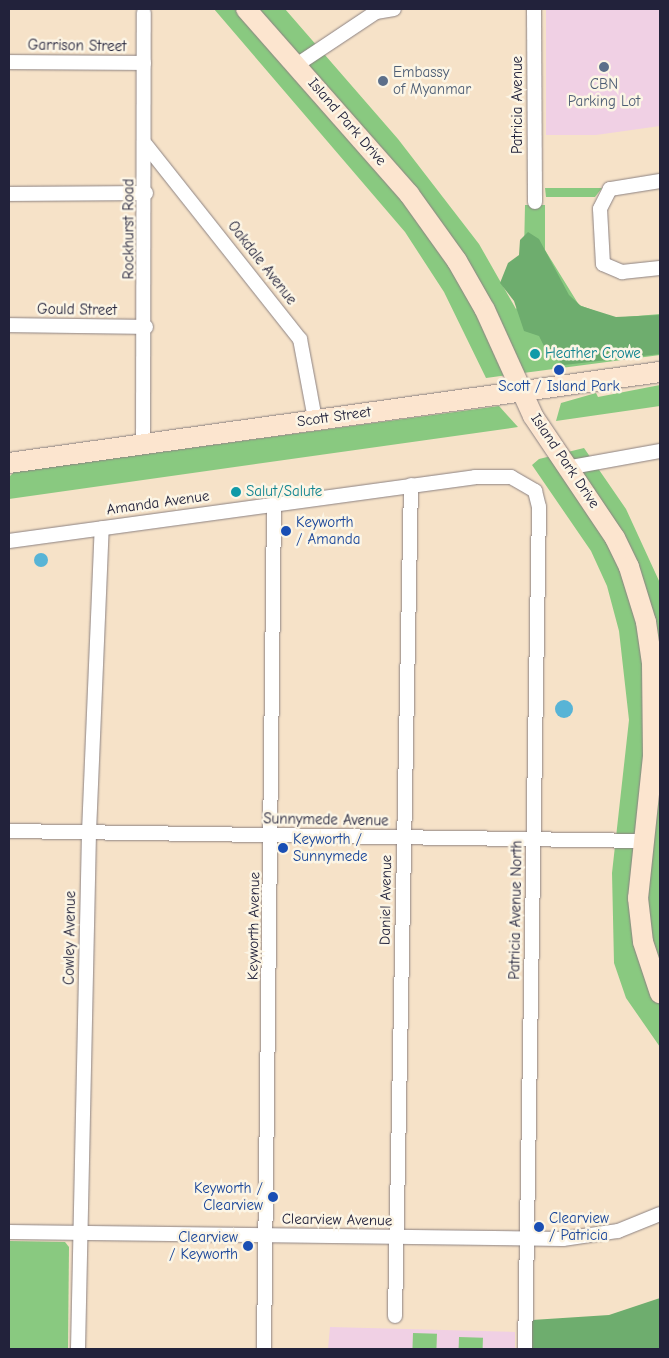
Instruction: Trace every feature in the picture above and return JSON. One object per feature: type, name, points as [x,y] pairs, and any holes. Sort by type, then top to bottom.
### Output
[{"type":"main road","name":"Island Park Drive","points":[[246,9],[298,64],[409,194],[457,261],[485,310],[521,392],[538,424],[561,462],[622,551],[646,622],[655,710],[643,841],[640,927],[660,992]]},
{"type":"main road","name":"Scott Street","points":[[9,463],[660,372]]},
{"type":"street","points":[[298,64],[376,12],[394,9]]},
{"type":"street","name":"Patricia Avenue","points":[[534,9],[535,202]]},
{"type":"street","name":"Rockhurst Road","points":[[144,13],[146,146],[144,445]]},
{"type":"street","name":"Garrison Street","points":[[9,62],[144,63]]},
{"type":"street","name":"Oakdale Avenue","points":[[146,146],[300,339],[315,419]]},
{"type":"street","points":[[660,182],[610,189],[600,209],[603,264],[622,272],[660,268]]},
{"type":"street","points":[[9,194],[146,193]]},
{"type":"street","name":"Gould Street","points":[[9,326],[146,327]]},
{"type":"street","points":[[561,462],[660,451]]},
{"type":"street","name":"Amanda Avenue","points":[[9,541],[411,484],[488,476],[519,480]]},
{"type":"street","name":"Patricia Avenue North","points":[[519,480],[535,491],[539,507],[524,1349]]},
{"type":"street","name":"Daniel Avenue","points":[[395,1316],[411,484]]},
{"type":"street","name":"Keyworth Avenue","points":[[264,1349],[273,835],[274,504]]},
{"type":"street","name":"Cowley Avenue","points":[[78,1349],[88,832],[102,528]]},
{"type":"street","name":"Sunnymede Avenue","points":[[9,831],[643,841]]},
{"type":"street","name":"Clearview Avenue","points":[[9,1232],[526,1238],[606,1234],[660,1214]]},
{"type":"shaded area","name":"CBN Parking Lot","points":[[546,9],[660,9],[660,126],[596,135],[546,135]]},
{"type":"shaded area","points":[[330,1327],[515,1332],[515,1349],[328,1349]]},
{"type":"green space","points":[[214,9],[285,9],[398,139],[479,244],[516,309],[523,299],[525,205],[545,205],[545,250],[579,305],[614,318],[660,314],[660,355],[486,378],[444,292],[405,232]]},
{"type":"green space","points":[[545,188],[602,188],[595,197],[546,197]]},
{"type":"green space","points":[[528,232],[539,239],[569,295],[581,306],[616,317],[660,315],[660,354],[564,365],[546,350],[539,336],[524,331],[514,301],[500,283],[508,263],[519,255],[520,240]]},
{"type":"green space","points":[[660,385],[660,406],[556,421],[561,403],[596,393],[598,397]]},
{"type":"green space","points":[[499,406],[518,427],[9,499],[9,477],[14,472]]},
{"type":"green space","points":[[584,448],[626,509],[660,583],[660,1047],[626,998],[614,963],[612,873],[629,720],[619,631],[607,586],[591,551],[532,465],[539,459]]},
{"type":"green space","points":[[9,1241],[65,1242],[69,1247],[68,1349],[9,1349]]},
{"type":"green space","points":[[660,1298],[660,1349],[531,1349],[532,1320],[609,1315]]},
{"type":"green space","points":[[413,1333],[437,1334],[436,1349],[412,1349]]},
{"type":"green space","points":[[459,1337],[483,1338],[483,1349],[459,1349]]},
{"type":"water","points":[[38,553],[44,553],[48,560],[44,567],[38,567],[34,563],[34,557]]},
{"type":"water","points":[[564,700],[570,703],[573,709],[570,715],[564,718],[558,715],[555,709],[558,703]]},
{"type":"place","name":"CBN Parking Lot","points":[[604,67]]},
{"type":"place","name":"Embassy of Myanmar","points":[[383,81]]},
{"type":"place","name":"Heather Crowe","points":[[535,354]]},
{"type":"place","name":"Scott / Island Park","points":[[559,370]]},
{"type":"place","name":"Salut/Salute","points":[[236,492]]},
{"type":"place","name":"Keyworth / Amanda","points":[[286,531]]},
{"type":"place","name":"Keyworth / Sunnymede","points":[[283,848]]},
{"type":"place","name":"Keyworth / Clearview","points":[[273,1197]]},
{"type":"place","name":"Clearview / Patricia","points":[[539,1227]]},
{"type":"place","name":"Clearview / Keyworth","points":[[248,1246]]}]
